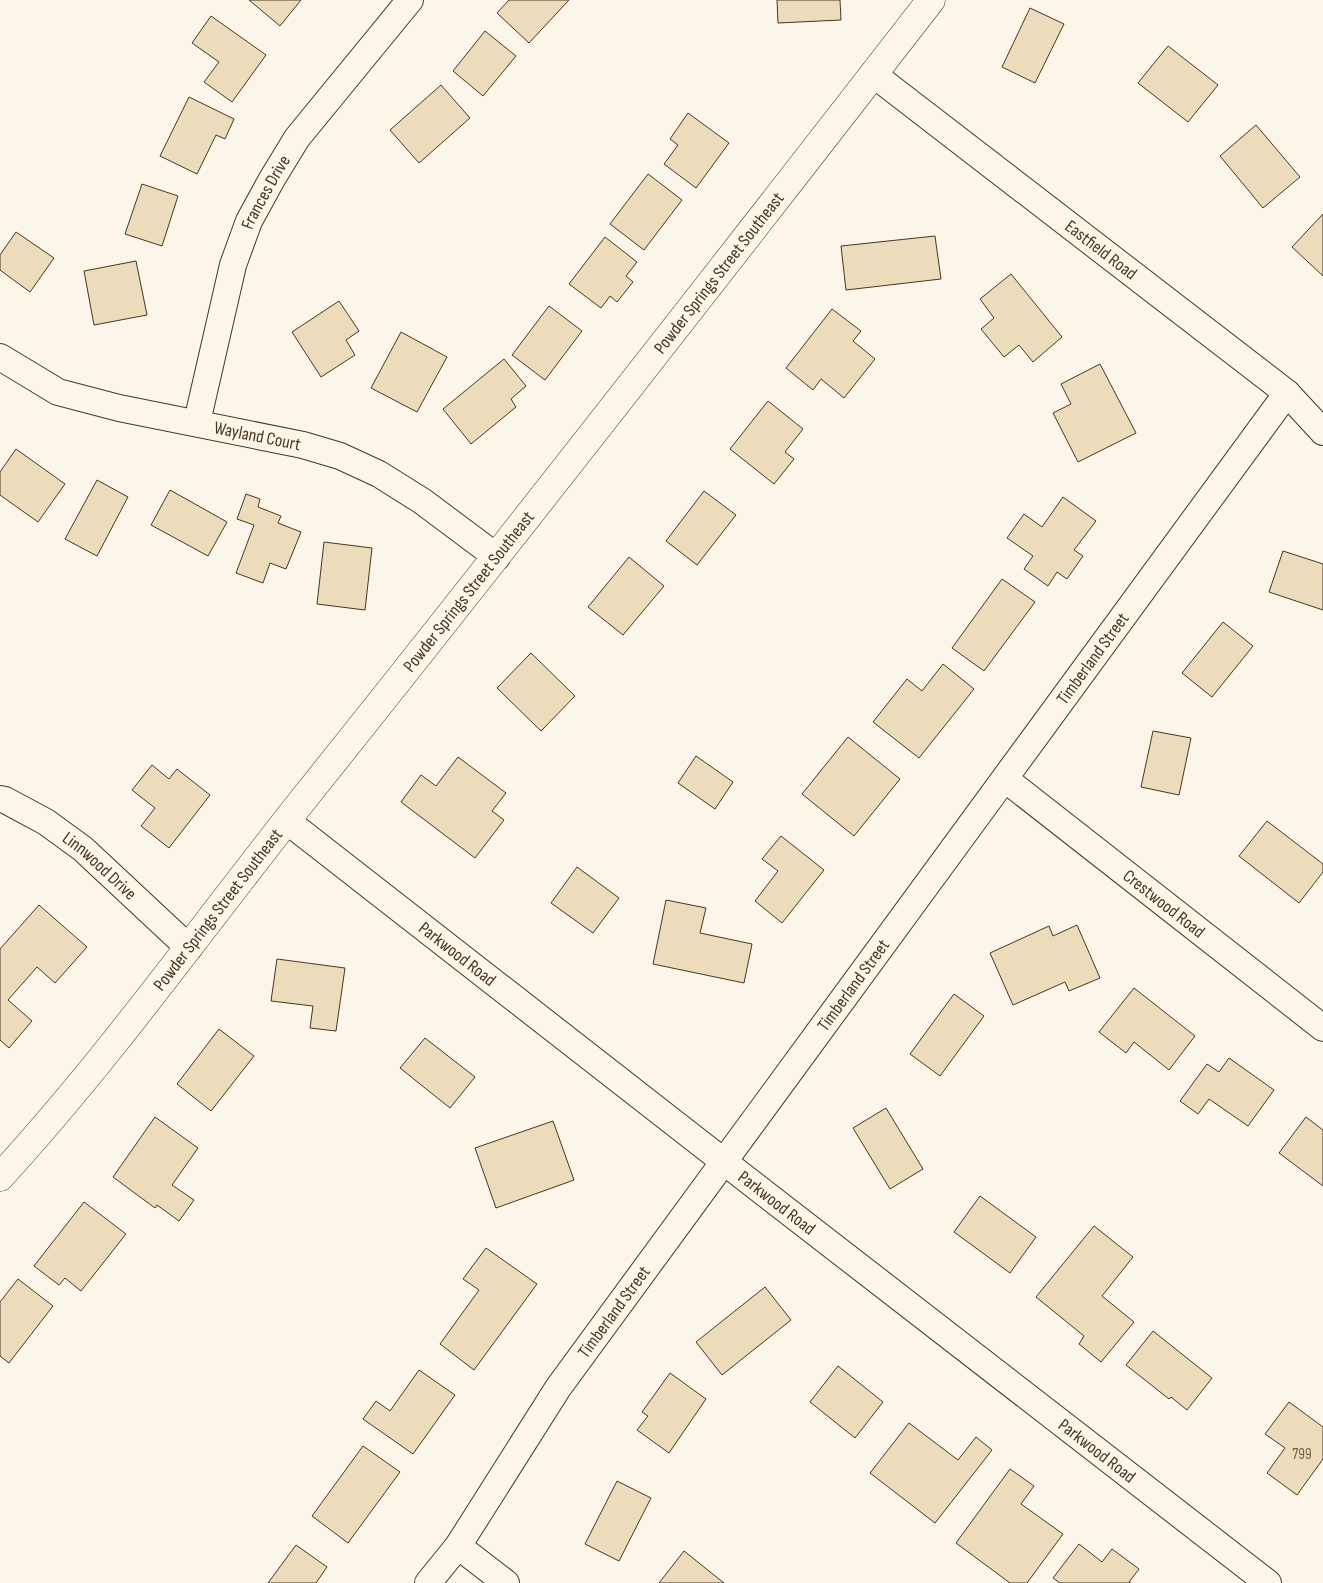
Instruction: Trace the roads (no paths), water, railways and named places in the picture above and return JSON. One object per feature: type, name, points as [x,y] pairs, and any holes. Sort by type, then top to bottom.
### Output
[{"type":"street","name":"Frances Drive","points":[[197,422],[233,266],[249,221],[297,138],[410,0]]},
{"type":"street","name":"Powder Springs Street Southeast","points":[[0,1177],[47,1126],[189,948],[287,821],[497,557],[931,0]]},
{"type":"street","name":"Eastfield Road","points":[[873,74],[1287,393],[1323,432]]},
{"type":"street","name":"Wayland Court","points":[[0,358],[58,392],[119,408],[197,422],[303,445],[340,456],[379,474],[422,501],[497,557]]},
{"type":"street","name":"Timberland Street","points":[[428,1583],[458,1546],[558,1388],[1287,393]]},
{"type":"street","name":"Crestwood Road","points":[[1005,779],[1323,1028]]},
{"type":"street","name":"Linnwood Drive","points":[[0,799],[46,822],[84,849],[189,948]]},
{"type":"street","name":"Parkwood Road","points":[[287,821],[1268,1583]]},
{"type":"street","points":[[458,1546],[506,1583]]}]
